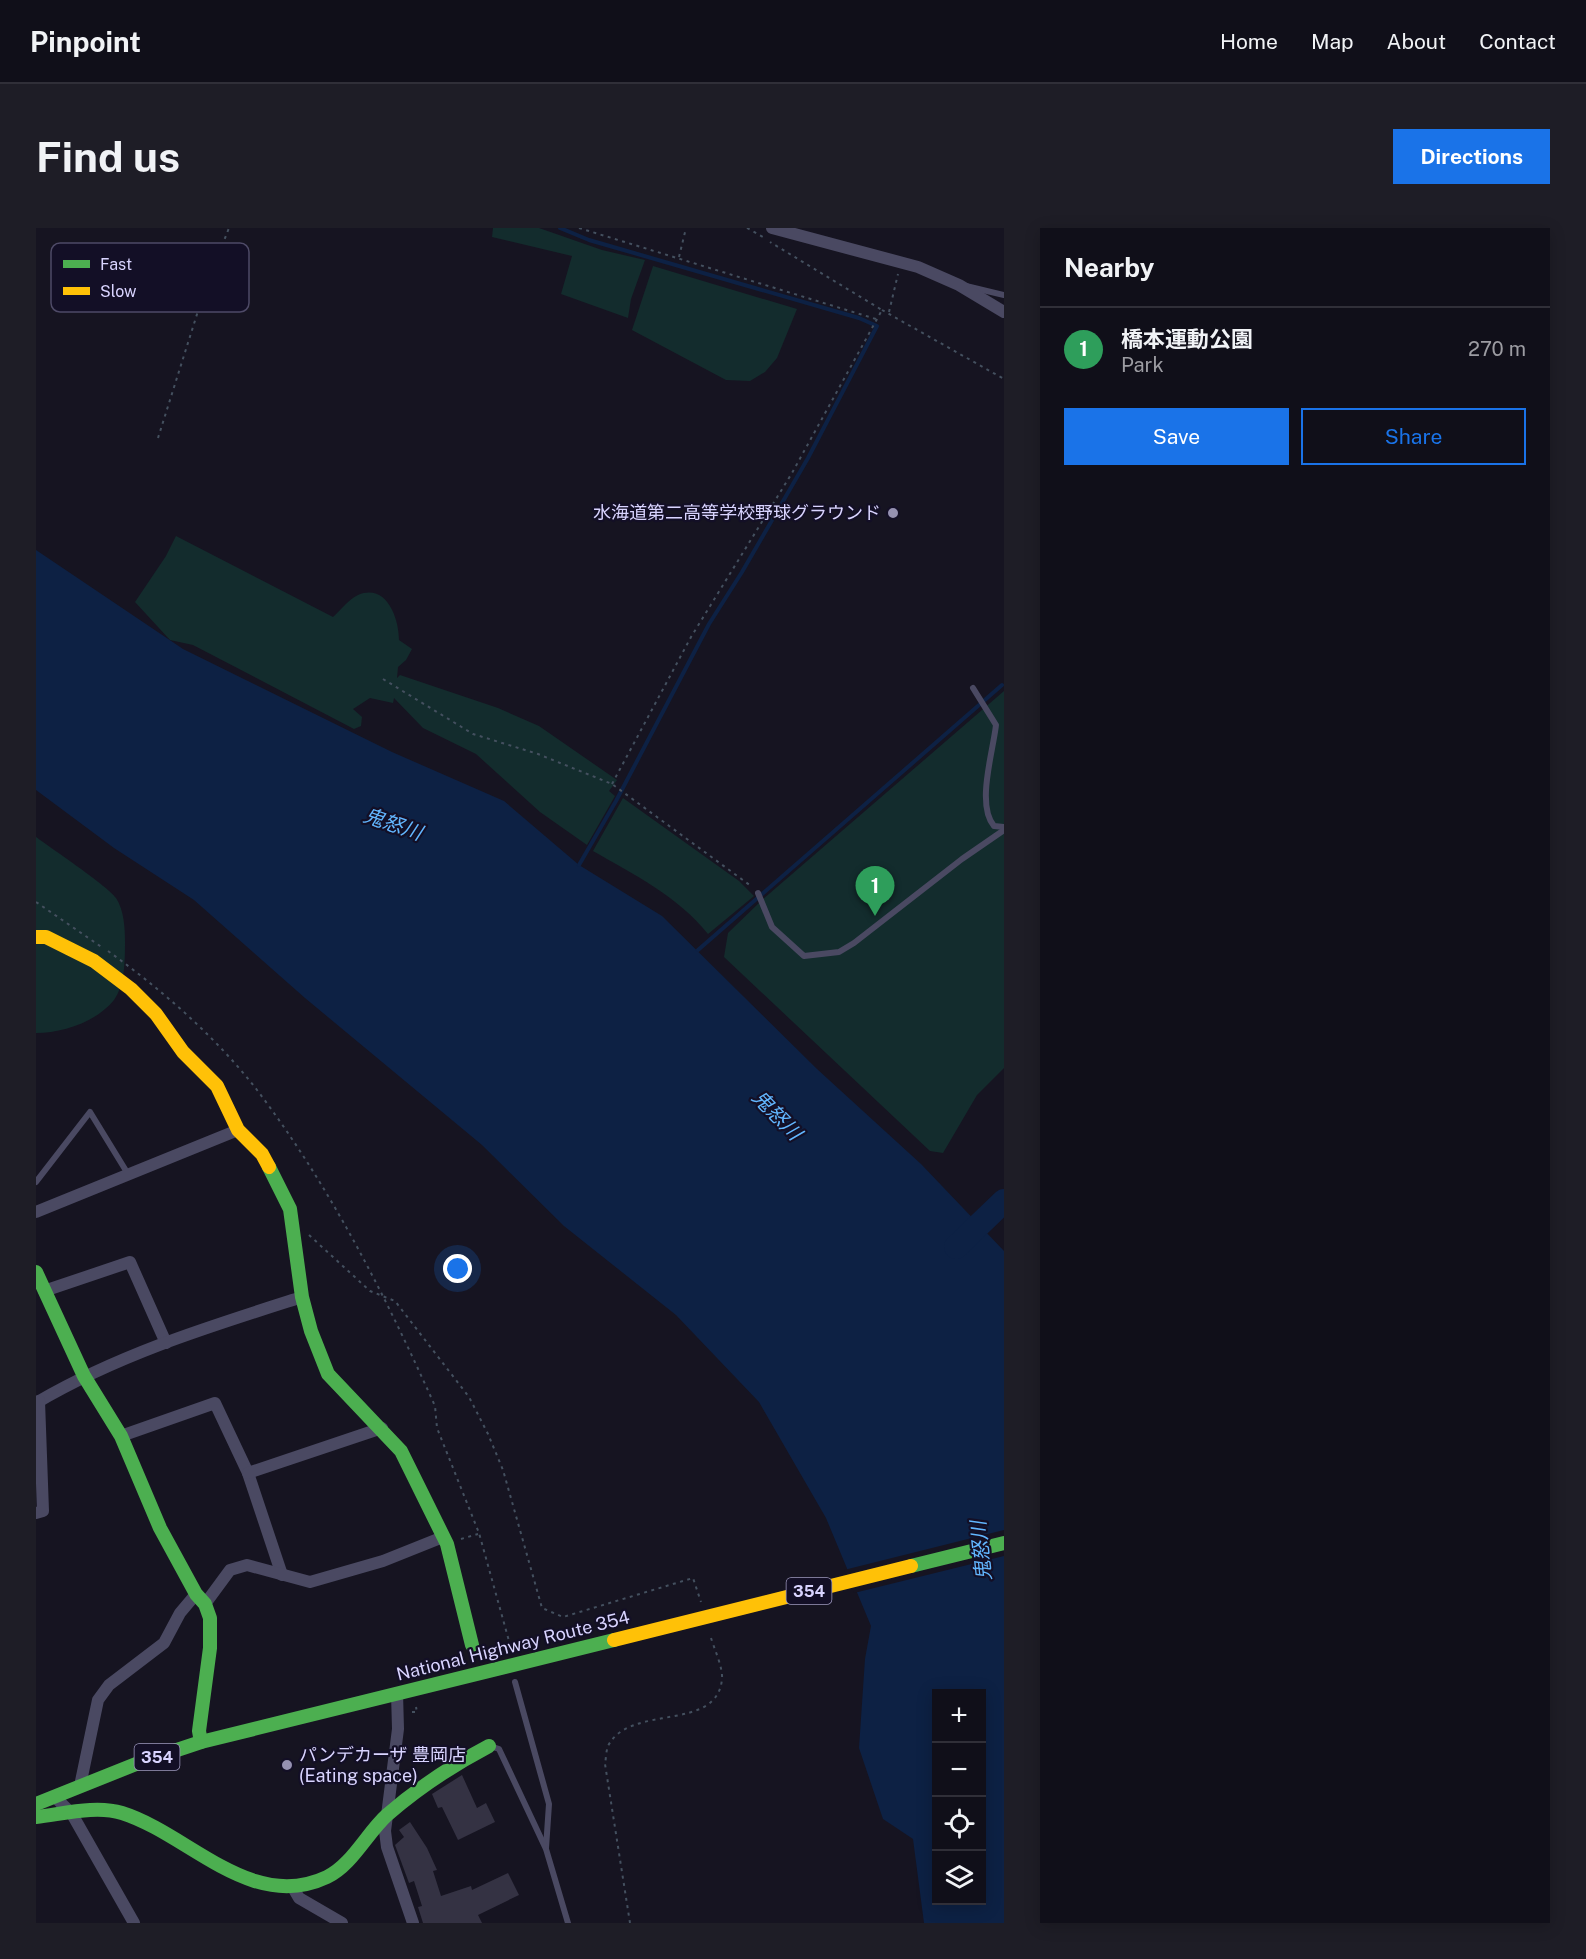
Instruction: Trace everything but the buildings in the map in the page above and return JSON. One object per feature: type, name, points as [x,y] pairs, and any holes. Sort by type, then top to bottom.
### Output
[{"type":"main road","points":[[36,937],[46,937],[94,960],[131,989],[156,1014],[183,1052],[217,1086],[238,1130],[262,1154],[293,1221],[302,1298],[311,1331],[328,1374],[348,1397],[382,1428],[401,1451],[445,1541],[472,1645]]},
{"type":"main road","points":[[36,1272],[84,1376],[121,1436],[160,1528],[210,1618],[210,1648],[199,1731],[201,1742]]},
{"type":"main road","name":"National Highway Route 354","points":[[36,1804],[201,1742],[1004,1543]]},
{"type":"main road","points":[[36,1817],[120,1812],[143,1822],[219,1868],[272,1886],[303,1887],[330,1875],[387,1815],[465,1759],[489,1746]]},
{"type":"street","points":[[772,228],[900,262],[959,285],[1004,312]]},
{"type":"street","points":[[36,1212],[238,1130]]},
{"type":"street","points":[[44,1291],[130,1262],[166,1343]]},
{"type":"street","points":[[36,1513],[43,1511],[37,1402],[84,1376],[194,1331],[302,1298]]},
{"type":"street","points":[[121,1436],[215,1403],[248,1473],[282,1575]]},
{"type":"street","points":[[248,1473],[382,1428]]},
{"type":"street","points":[[80,1786],[98,1700],[110,1685],[164,1642],[180,1613],[201,1599],[230,1570],[247,1565],[310,1582],[445,1541]]},
{"type":"street","points":[[397,1693],[398,1729],[387,1815],[387,1846],[413,1923]]},
{"type":"street","points":[[55,1797],[72,1814],[134,1923]]},
{"type":"street","points":[[292,1886],[299,1898],[342,1923]]},
{"type":"lane","points":[[959,285],[1004,295]]},
{"type":"lane","points":[[973,688],[986,705],[996,725],[986,788],[986,817],[994,826],[1004,828]]},
{"type":"lane","points":[[758,893],[772,927],[804,956],[839,952],[1004,828]]},
{"type":"lane","points":[[36,1182],[90,1112],[129,1174]]},
{"type":"lane","points":[[515,1682],[549,1804],[546,1849]]},
{"type":"lane","points":[[489,1746],[499,1749],[504,1758],[546,1849],[568,1923]]},
{"type":"path","points":[[223,243],[229,228]]},
{"type":"path","points":[[579,228],[876,319]]},
{"type":"path","points":[[679,258],[686,228]]},
{"type":"path","points":[[747,228],[882,310],[1004,379]]},
{"type":"path","points":[[888,313],[900,262]]},
{"type":"path","points":[[612,784],[691,636],[792,473],[882,310]]},
{"type":"path","points":[[158,438],[198,312]]},
{"type":"path","points":[[383,679],[473,734],[538,754],[612,784],[746,880],[758,893]]},
{"type":"path","points":[[293,1221],[370,1291],[395,1301],[469,1397],[503,1470],[542,1608],[563,1617],[693,1578],[704,1610]]},
{"type":"path","points":[[370,1272],[435,1406],[437,1428],[479,1533],[508,1641]]},
{"type":"path","points":[[445,1541],[479,1533]]},
{"type":"path","points":[[630,1923],[605,1764],[608,1746],[622,1731],[646,1720],[700,1710],[714,1698],[722,1679],[710,1633]]},
{"type":"path","points":[[412,1712],[417,1712]]},
{"type":"green space","points":[[493,228],[539,228],[602,250],[645,260],[631,299],[628,318],[561,294],[572,256],[492,237]]},
{"type":"green space","points":[[653,266],[797,309],[777,358],[765,372],[750,381],[726,380],[632,330]]},
{"type":"green space","points":[[176,536],[333,617],[358,595],[377,594],[384,598],[394,613],[399,640],[412,649],[406,660],[398,667],[397,678],[400,675],[498,708],[539,726],[617,780],[609,791],[615,796],[587,845],[540,812],[476,754],[423,728],[394,698],[393,703],[370,698],[353,709],[362,717],[361,726],[354,729],[193,645],[170,640],[135,602],[166,556]]},
{"type":"green space","points":[[1004,691],[1004,1068],[977,1095],[943,1153],[930,1151],[724,957],[728,933],[762,900]]},
{"type":"green space","points":[[623,798],[739,881],[754,896],[708,934],[669,898],[593,851]]},
{"type":"green space","points":[[36,837],[92,877],[116,898],[124,925],[125,957],[124,972],[118,994],[107,1008],[78,1025],[57,1031],[36,1033]]},
{"type":"water","name":"鬼怒川","points":[[36,550],[183,649],[392,752],[504,801],[579,865],[662,916],[817,1069],[921,1164],[1004,1251],[1004,1923],[924,1923],[913,1839],[883,1819],[859,1748],[865,1659],[871,1626],[826,1518],[759,1402],[676,1315],[564,1226],[482,1145],[305,998],[194,900],[114,848],[36,790]]},
{"type":"pier","points":[[1004,1530],[1004,1556],[854,1593],[844,1570]]},
{"type":"waterway","points":[[560,228],[589,240],[859,318],[877,326],[808,458],[709,624],[616,801],[579,865]]},
{"type":"waterway","points":[[698,950],[1002,685]]},
{"type":"waterway","points":[[956,1247],[1004,1201]]},
{"type":"traffic: fast","points":[[269,1167],[290,1209],[302,1297],[311,1331],[328,1374],[401,1451],[447,1544],[472,1645]]},
{"type":"traffic: fast","points":[[36,1272],[84,1376],[121,1436],[160,1528],[196,1594],[205,1604],[210,1618],[210,1648],[199,1731],[201,1742]]},
{"type":"traffic: fast","points":[[911,1566],[1004,1543]]},
{"type":"traffic: fast","points":[[36,1804],[141,1762],[201,1742],[614,1640]]},
{"type":"traffic: fast","points":[[36,1817],[90,1810],[122,1813],[147,1823],[246,1878],[272,1885],[299,1885],[336,1872],[352,1857],[380,1822],[399,1805],[436,1778],[489,1746]]},
{"type":"traffic: slow","points":[[36,937],[46,937],[94,961],[131,989],[156,1014],[183,1052],[217,1086],[238,1130],[262,1154],[269,1167]]},
{"type":"traffic: slow","points":[[614,1640],[911,1566]]},
{"type":"place","name":"水海道第二高等学校野球グラウンド","points":[[893,513]]},
{"type":"place","name":"橋本運動公園","points":[[875,916]]},
{"type":"place","name":"パンデカーザ 豊岡店 (Eating space)","points":[[287,1765]]}]
